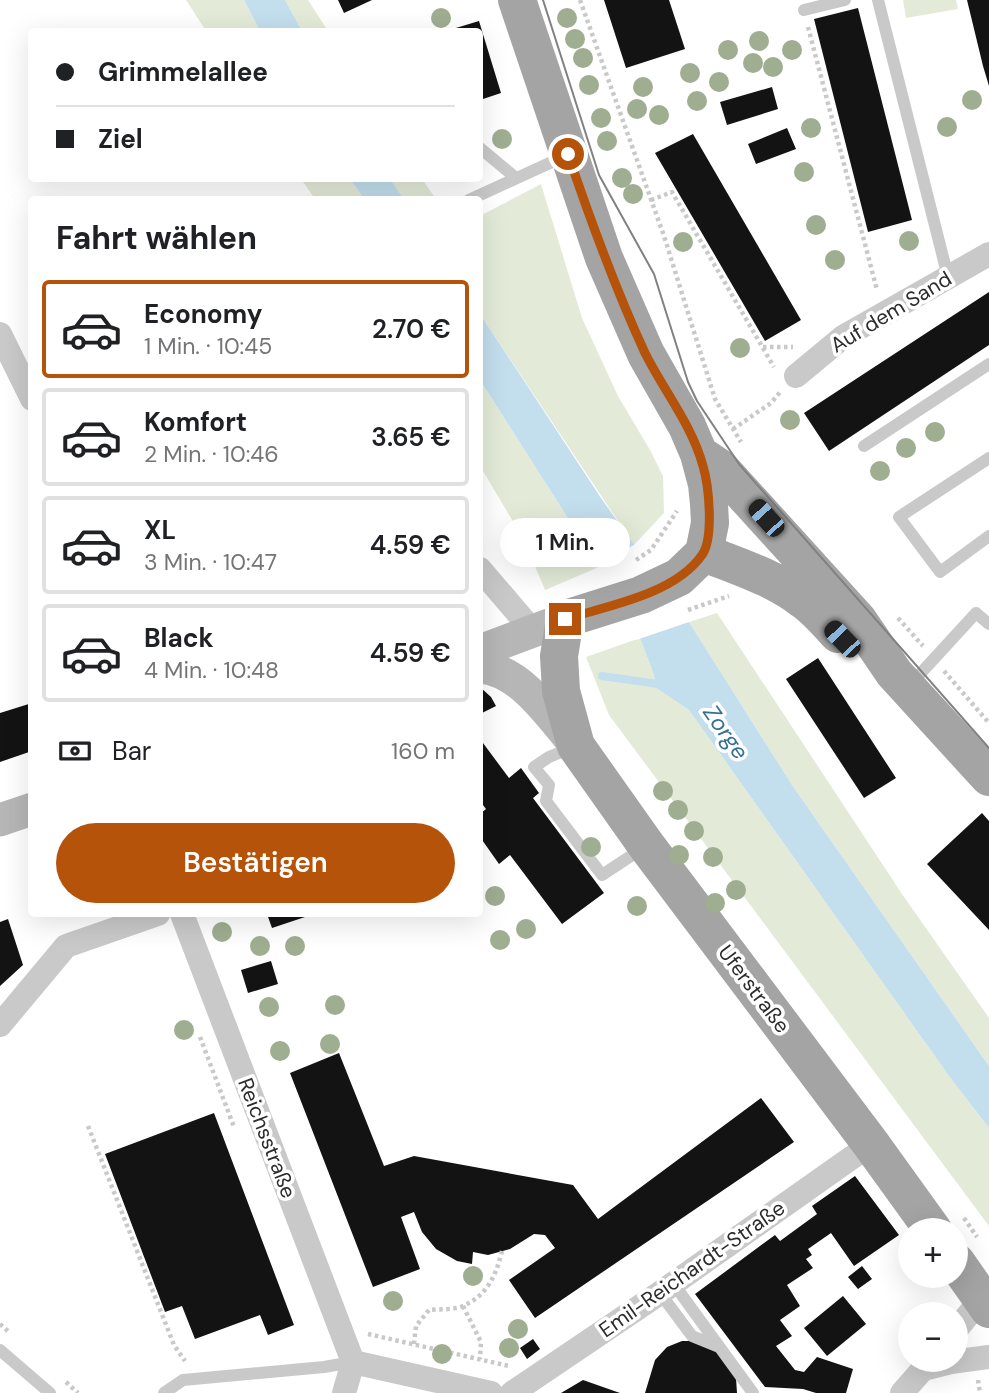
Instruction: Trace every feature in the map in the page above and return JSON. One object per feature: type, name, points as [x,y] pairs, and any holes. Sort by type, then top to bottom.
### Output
[{"type":"main road","points":[[483,650],[680,578],[704,553],[710,523],[707,484],[699,453],[687,426],[646,355],[604,258],[517,0]]},
{"type":"main road","points":[[699,453],[720,468],[858,620],[901,680],[989,777]]},
{"type":"main road","points":[[704,553],[755,574],[802,599],[855,652],[869,663],[901,680]]},
{"type":"main road","points":[[549,625],[559,656],[561,691],[576,746]]},
{"type":"main road","points":[[483,668],[506,674],[535,699],[576,746]]},
{"type":"main road","name":"Uferstraße","points":[[576,746],[646,845],[872,1144],[924,1218]]},
{"type":"main road","points":[[0,820],[28,810]]},
{"type":"main road","points":[[968,1279],[985,1303]]},
{"type":"street","name":"Auf dem Sand","points":[[791,381],[843,337],[989,254]]},
{"type":"street","points":[[0,334],[28,391]]},
{"type":"street","points":[[483,571],[549,625]]},
{"type":"street","points":[[0,1025],[66,946],[149,917]]},
{"type":"street","name":"Reichsstraße","points":[[183,917],[353,1362]]},
{"type":"street","name":"Emil-Reichardt-Straße","points":[[512,1393],[872,1144]]},
{"type":"street","points":[[968,1319],[985,1303]]},
{"type":"street","points":[[968,1360],[989,1357]]},
{"type":"street","points":[[344,1393],[353,1362],[491,1393]]},
{"type":"street","points":[[902,1393],[920,1372]]},
{"type":"lane","points":[[804,10],[845,0]]},
{"type":"lane","points":[[878,0],[948,277]]},
{"type":"lane","points":[[483,150],[516,178]]},
{"type":"lane","points":[[478,196],[568,154]]},
{"type":"lane","points":[[864,446],[989,364]]},
{"type":"lane","points":[[989,458],[900,517],[940,572],[989,536]]},
{"type":"lane","points":[[901,680],[976,613],[989,624]]},
{"type":"lane","points":[[576,746],[549,757],[534,767],[550,785],[546,801],[602,875],[646,845]]},
{"type":"lane","points":[[666,1288],[692,1336],[720,1347],[753,1393]]},
{"type":"lane","points":[[0,1350],[50,1393]]},
{"type":"lane","points":[[164,1393],[183,1380],[353,1362]]},
{"type":"path","points":[[580,0],[652,200],[715,399],[733,429],[771,403],[791,381],[672,192],[652,200]]},
{"type":"path","points":[[804,10],[883,313]]},
{"type":"path","points":[[88,1126],[174,1345],[197,1378]]},
{"type":"path","points":[[414,1344],[416,1326],[429,1310],[463,1306],[485,1290],[497,1273],[502,1251]]},
{"type":"path","points":[[463,1306],[481,1342],[480,1359]]},
{"type":"path","points":[[340,1327],[541,1373]]},
{"type":"green space","points":[[186,0],[244,0],[258,28],[204,28]]},
{"type":"green space","points":[[285,0],[308,0],[326,28],[300,28]]},
{"type":"green space","points":[[903,0],[956,0],[958,9],[906,18]]},
{"type":"green space","points":[[303,182],[352,182],[362,196],[313,196]]},
{"type":"green space","points":[[392,182],[424,182],[434,196],[402,196]]},
{"type":"green space","points":[[541,184],[582,318],[618,396],[663,476],[664,513],[634,545],[483,318],[483,214]]},
{"type":"green space","points":[[483,385],[599,567],[545,590],[524,540],[483,471]]},
{"type":"green space","points":[[717,613],[902,894],[989,1018],[989,1066],[792,785],[689,622]]},
{"type":"green space","points":[[640,638],[656,688],[689,710],[949,1076],[989,1128],[989,1226],[609,715],[586,657]]},
{"type":"water","points":[[244,0],[285,0],[300,28],[258,28]]},
{"type":"water","points":[[352,182],[392,182],[402,196],[362,196]]},
{"type":"water","name":"Zorge","points":[[483,319],[601,498],[689,622],[792,785],[989,1066],[989,1128],[949,1076],[689,710],[656,688],[640,638],[599,567],[483,385]]},
{"type":"pier","points":[[637,543],[692,621],[636,640],[596,568]]},
{"type":"building","points":[[338,0],[372,0],[344,13]]},
{"type":"building","points":[[604,0],[669,0],[685,49],[626,68]]},
{"type":"building","points":[[967,0],[989,0],[989,86],[983,66]]},
{"type":"building","points":[[858,8],[912,220],[868,232],[814,19]]},
{"type":"building","points":[[479,21],[481,28],[456,28]]},
{"type":"building","points":[[483,34],[501,93],[483,99]]},
{"type":"building","points":[[772,87],[778,109],[727,125],[720,102]]},
{"type":"building","points":[[787,128],[796,149],[756,164],[748,144]]},
{"type":"building","points":[[693,134],[801,320],[765,341],[655,153]]},
{"type":"building","points":[[989,292],[989,345],[829,451],[804,413]]},
{"type":"building","points":[[818,658],[896,778],[864,798],[786,679]]},
{"type":"building","points":[[483,690],[491,697],[496,706],[483,712]]},
{"type":"building","points":[[28,704],[28,752],[0,762],[0,713]]},
{"type":"building","points":[[483,743],[509,778],[521,768],[539,793],[533,798],[604,893],[562,924],[510,855],[499,864],[483,841],[483,812],[486,809],[483,805]]},
{"type":"building","points":[[982,813],[989,821],[989,930],[927,864]]},
{"type":"building","points":[[268,917],[305,917],[272,928]]},
{"type":"building","points":[[8,919],[23,965],[0,986],[0,922]]},
{"type":"building","points":[[271,961],[278,984],[248,993],[241,970]]},
{"type":"building","points":[[339,1053],[384,1166],[414,1156],[573,1185],[598,1219],[761,1098],[794,1142],[535,1318],[509,1280],[555,1248],[545,1235],[534,1234],[510,1249],[488,1255],[473,1252],[472,1264],[457,1261],[436,1249],[422,1232],[414,1212],[401,1217],[420,1269],[373,1287],[290,1073]]},
{"type":"building","points":[[214,1113],[294,1325],[268,1335],[260,1315],[195,1339],[182,1306],[165,1312],[105,1154]]},
{"type":"building","points":[[855,1176],[898,1234],[854,1266],[831,1233],[808,1249],[812,1255],[806,1259],[813,1268],[787,1285],[800,1306],[780,1320],[792,1336],[776,1346],[795,1370],[804,1372],[817,1357],[853,1369],[846,1393],[816,1393],[803,1389],[765,1387],[695,1294],[775,1235],[780,1241],[817,1214],[812,1206]]},
{"type":"building","points":[[862,1266],[872,1279],[858,1289],[848,1277]]},
{"type":"building","points":[[843,1296],[866,1324],[827,1356],[804,1328]]},
{"type":"building","points":[[533,1339],[540,1349],[527,1359],[520,1348]]},
{"type":"building","points":[[682,1341],[694,1341],[717,1351],[736,1378],[737,1393],[645,1393],[655,1360],[667,1347]]},
{"type":"building","points":[[583,1380],[620,1393],[561,1393]]},
{"type":"waterway","points":[[602,676],[665,685]]},
{"type":"tram line","points":[[543,0],[599,175],[654,274],[688,382],[697,401],[739,464],[989,748]]},
{"type":"route","points":[[565,619],[641,595],[680,578],[704,553],[710,523],[707,484],[699,453],[687,426],[646,355],[604,258],[568,154]]}]
